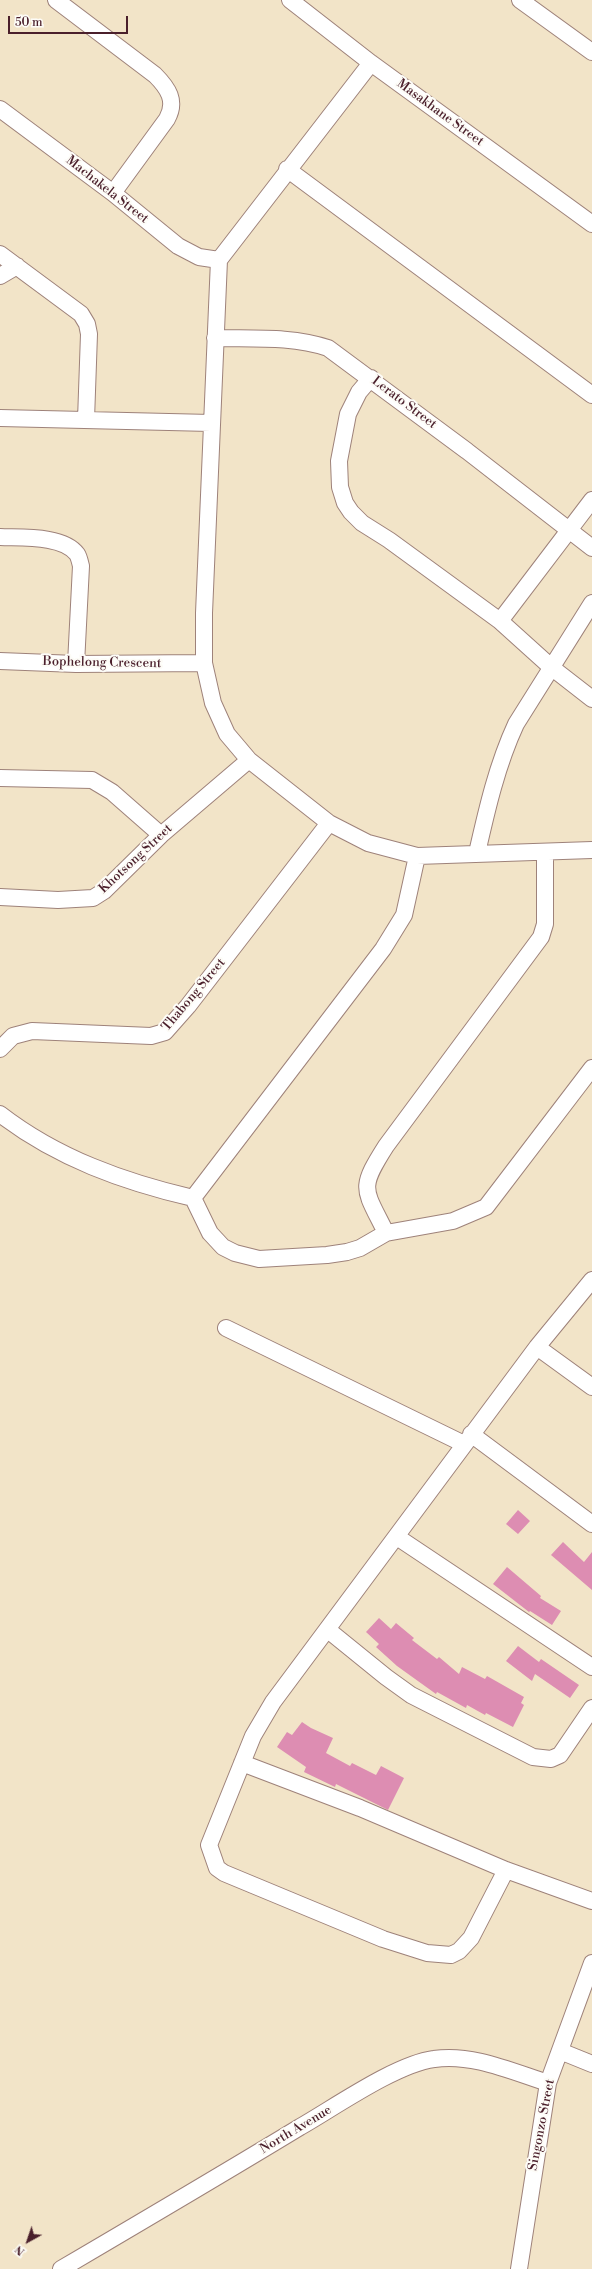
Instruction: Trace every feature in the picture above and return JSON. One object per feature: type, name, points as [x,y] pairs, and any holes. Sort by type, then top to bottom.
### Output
[{"type":"street","points":[[56,0],[155,75],[164,84],[169,94],[172,110],[168,119],[113,193]]},
{"type":"street","name":"Masakhane Street","points":[[290,0],[371,62],[592,224]]},
{"type":"street","points":[[520,0],[592,52]]},
{"type":"street","points":[[371,62],[287,169],[219,260],[211,423],[204,663],[213,703],[227,734],[249,760],[329,823],[368,844],[417,856],[592,850]]},
{"type":"street","name":"Machakela Street","points":[[0,109],[113,193],[178,246],[199,257],[219,260]]},
{"type":"street","points":[[287,169],[592,395]]},
{"type":"street","points":[[0,254],[82,314],[88,324],[89,334],[86,420]]},
{"type":"street","points":[[0,276],[17,266]]},
{"type":"street","name":"Lerato Street","points":[[215,338],[287,339],[313,343],[328,348],[467,451],[568,531],[592,548]]},
{"type":"street","points":[[370,378],[353,402],[344,429],[339,460],[340,487],[345,503],[362,523],[389,540],[500,621],[551,667],[592,699]]},
{"type":"street","points":[[0,418],[211,423]]},
{"type":"street","points":[[500,621],[592,500]]},
{"type":"street","points":[[0,537],[57,542],[68,546],[77,554],[81,566],[76,664]]},
{"type":"street","points":[[477,853],[489,800],[507,744],[516,724],[592,603]]},
{"type":"street","name":"Bophelong Crescent","points":[[0,660],[76,664],[204,663]]},
{"type":"street","name":"Khotsong Street","points":[[0,897],[58,900],[93,898],[104,891],[160,835],[249,760]]},
{"type":"street","points":[[0,778],[92,780],[112,792],[160,835]]},
{"type":"street","name":"Thabong Street","points":[[0,1048],[13,1036],[32,1031],[151,1036],[165,1032],[188,1006],[329,823]]},
{"type":"street","points":[[386,1233],[368,1196],[366,1183],[372,1169],[386,1146],[541,937],[545,924],[545,852]]},
{"type":"street","points":[[193,1198],[383,949],[404,915],[417,856]]},
{"type":"street","points":[[193,1198],[210,1233],[223,1247],[235,1253],[259,1259],[327,1255],[347,1252],[360,1248],[386,1233],[453,1221],[486,1206],[592,1068]]},
{"type":"street","points":[[0,1114],[18,1128],[71,1158],[118,1178],[152,1189],[193,1198]]},
{"type":"street","points":[[506,1870],[471,1938],[458,1951],[451,1955],[427,1953],[376,1936],[217,1868],[209,1845],[253,1736],[265,1713],[537,1347],[592,1280]]},
{"type":"street","points":[[226,1328],[468,1439],[592,1524]]},
{"type":"street","points":[[537,1347],[592,1387]]},
{"type":"street","points":[[397,1537],[592,1667]]},
{"type":"street","points":[[328,1630],[386,1678],[411,1695],[533,1757],[550,1759],[560,1755],[592,1708]]},
{"type":"street","points":[[242,1763],[360,1808],[506,1870],[592,1901]]},
{"type":"street","name":"Singonzo Street","points":[[519,2269],[548,2083],[592,1963]]},
{"type":"street","points":[[560,2051],[592,2064]]},
{"type":"street","name":"North Avenue","points":[[61,2269],[351,2097],[418,2062],[435,2058],[471,2060],[496,2066],[548,2083]]},
{"type":"building","points":[[518,1510],[530,1521],[518,1534],[506,1524]]},
{"type":"building","points":[[563,1542],[584,1562],[592,1552],[592,1590],[551,1555]]},
{"type":"building","points":[[507,1567],[541,1596],[540,1598],[561,1611],[552,1625],[530,1611],[529,1612],[493,1584]]},
{"type":"building","points":[[379,1618],[391,1629],[396,1623],[414,1638],[412,1640],[437,1659],[439,1657],[459,1674],[462,1667],[485,1679],[487,1676],[524,1697],[521,1703],[524,1705],[513,1727],[486,1713],[485,1715],[467,1705],[466,1708],[437,1692],[436,1694],[397,1666],[376,1647],[379,1644],[366,1632]]},
{"type":"building","points":[[518,1646],[539,1662],[541,1659],[579,1685],[570,1698],[535,1674],[532,1681],[506,1661]]},
{"type":"building","points":[[302,1722],[311,1728],[333,1738],[326,1753],[350,1766],[352,1763],[376,1775],[381,1766],[404,1778],[388,1810],[336,1784],[335,1787],[304,1772],[306,1767],[277,1747],[287,1732],[292,1735]]}]
